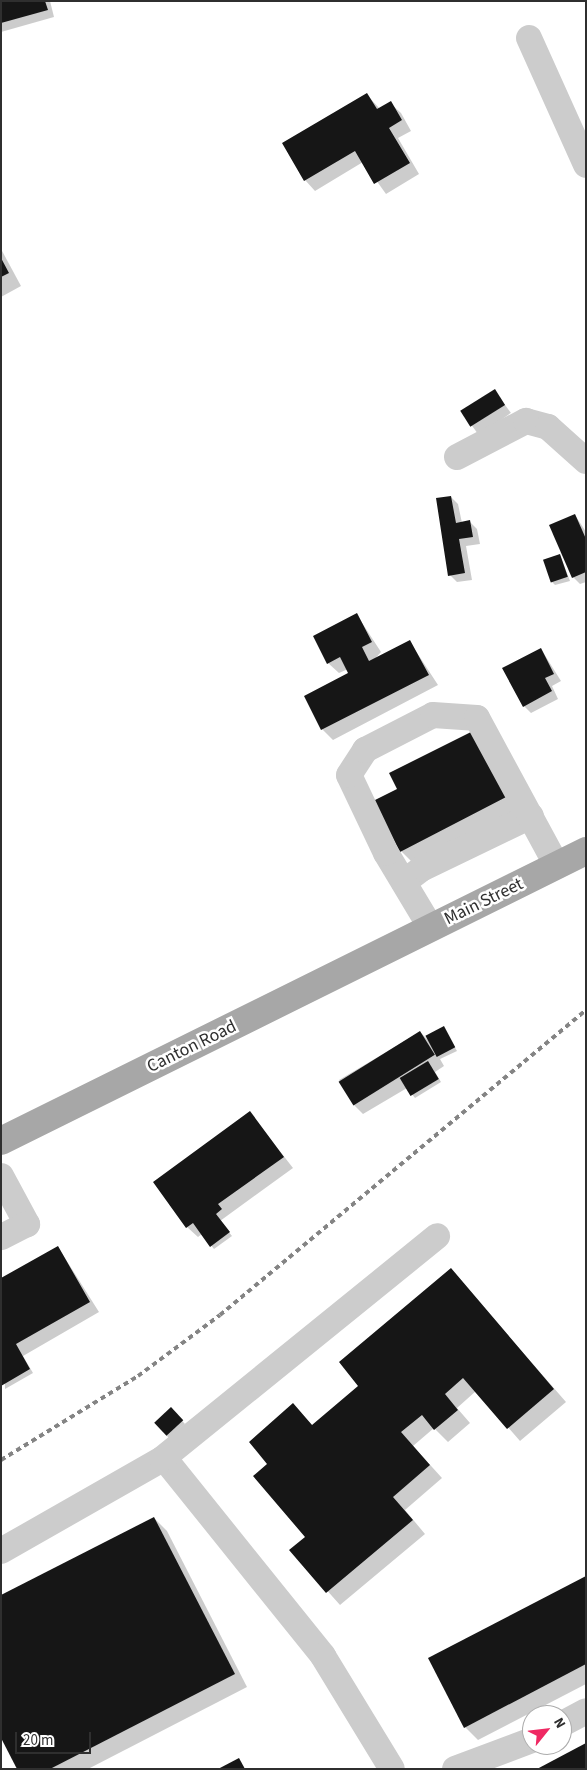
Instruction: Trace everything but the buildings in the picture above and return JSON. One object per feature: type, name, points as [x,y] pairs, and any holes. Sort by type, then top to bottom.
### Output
[{"type":"main road","name":"Main Street","points":[[382,952],[586,852]]},
{"type":"main road","name":"Canton Road","points":[[1,1141],[382,952]]},
{"type":"street","points":[[529,38],[586,165]]},
{"type":"street","points":[[457,457],[526,420],[548,427],[586,461]]},
{"type":"street","points":[[431,928],[404,882],[349,776],[366,750],[434,715],[472,716],[531,816],[557,866]]},
{"type":"street","points":[[404,882],[421,869],[531,816]]},
{"type":"street","points":[[1,1176],[27,1224],[1,1237]]},
{"type":"street","points":[[1,1551],[164,1458],[437,1236]]},
{"type":"street","points":[[164,1458],[323,1656],[392,1769]]},
{"type":"street","points":[[572,1719],[586,1711]]},
{"type":"street","points":[[455,1769],[522,1744]]},
{"type":"railway","points":[[1,1460],[138,1376],[220,1315],[586,1010]]}]
